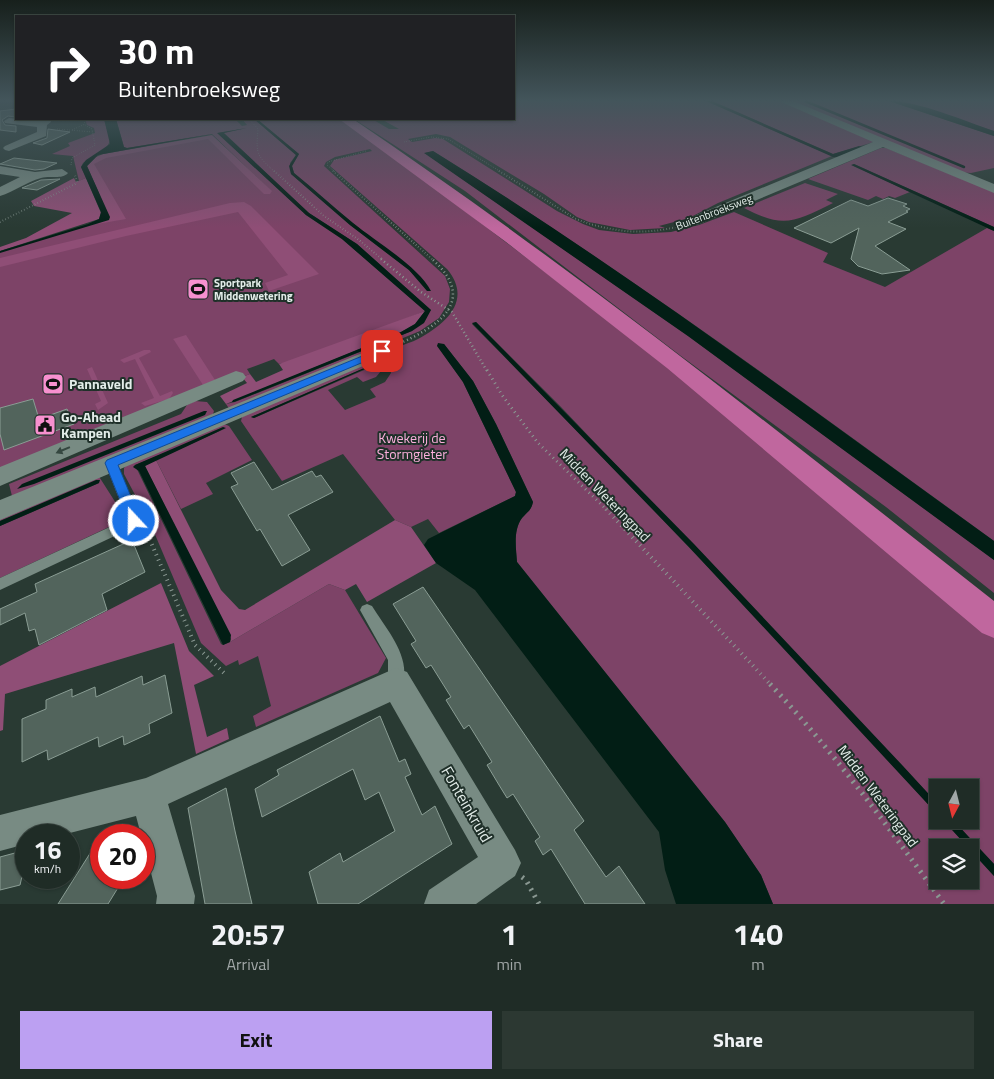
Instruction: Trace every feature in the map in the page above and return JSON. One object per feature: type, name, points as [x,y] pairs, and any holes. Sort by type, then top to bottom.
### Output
[{"type":"highway","points":[[379,143],[560,274],[746,420],[994,622]]},
{"type":"highway","points":[[389,143],[566,271],[740,405],[994,607]]},
{"type":"street","points":[[10,148],[21,143]]},
{"type":"street","points":[[882,143],[994,189]]},
{"type":"street","name":"Buitenbroeksweg","points":[[692,222],[882,143]]},
{"type":"street","points":[[0,170],[34,175]]},
{"type":"street","points":[[0,192],[34,175],[50,172],[62,173]]},
{"type":"street","points":[[236,377],[1,477],[5,508],[382,351]]},
{"type":"street","points":[[204,391],[224,416]]},
{"type":"street","points":[[0,833],[148,795],[396,683]]},
{"type":"street","name":"Fonteinkruid","points":[[396,683],[502,863],[443,904]]},
{"type":"street","points":[[148,795],[176,896],[175,904]]},
{"type":"lane","points":[[0,584],[134,521],[111,463]]},
{"type":"lane","name":"Fonteinkruid","points":[[367,610],[396,659],[396,683]]},
{"type":"path","name":"Midden Weteringpad","points":[[256,143],[256,150],[262,160],[324,216],[359,240],[421,292],[449,309],[502,395],[538,443],[597,499],[809,725],[876,811],[944,904]]},
{"type":"path","name":"Buitenbroeksweg","points":[[455,143],[587,224],[616,230],[640,232],[667,230],[692,222]]},
{"type":"path","points":[[370,150],[336,158],[328,162],[328,165],[444,270],[452,283],[454,293],[454,300],[445,316],[418,336],[382,351]]},
{"type":"path","points":[[134,521],[147,533],[195,645],[224,673]]},
{"type":"green space","points":[[68,143],[108,143],[106,148],[83,163],[81,167],[86,178],[79,181],[73,156],[52,154],[70,146]]},
{"type":"green space","points":[[123,143],[156,143],[127,148],[124,147]]},
{"type":"green space","points":[[176,143],[218,143],[271,191],[222,143],[229,143],[306,215],[342,239],[425,311],[286,367],[274,359],[247,369],[250,374],[0,470],[0,252],[106,219],[91,163],[110,155]]},
{"type":"green space","name":"Kwekerij de Stormgieter","points":[[234,143],[282,143],[296,155],[290,163],[291,174],[350,225],[409,270],[429,291],[412,269],[354,224],[294,173],[292,166],[299,154],[286,143],[376,143],[669,367],[994,629],[994,864],[979,848],[979,839],[971,839],[961,829],[979,829],[979,779],[929,779],[929,795],[561,407],[476,322],[472,324],[707,566],[929,805],[929,829],[951,829],[961,839],[929,839],[929,889],[979,889],[979,860],[994,876],[994,904],[773,904],[761,875],[725,822],[517,562],[517,528],[533,502],[496,424],[473,381],[444,344],[437,345],[463,382],[516,492],[515,496],[439,533],[428,519],[411,527],[395,520],[343,454],[282,481],[241,421],[242,417],[366,360],[374,363],[381,371],[376,377],[363,382],[357,377],[328,390],[345,410],[376,397],[370,389],[385,382],[391,373],[390,366],[379,356],[418,339],[438,326],[453,310],[457,301],[454,280],[447,269],[330,166],[334,160],[372,151],[370,149],[335,157],[326,162],[324,166],[445,276],[450,289],[449,302],[439,318],[420,331],[230,410],[226,404],[412,331],[431,310],[357,244],[309,213]],"holes":[[[369,366],[371,367],[254,418],[251,417]]]},
{"type":"green space","points":[[391,143],[450,143],[557,211],[599,230],[633,234],[671,232],[699,225],[734,212],[828,253],[823,262],[885,287],[987,228],[994,231],[994,541],[717,341],[577,244],[433,151],[425,153],[688,336],[994,560],[994,593],[886,507],[681,356],[465,191]]},
{"type":"green space","points":[[460,143],[803,143],[832,156],[718,203],[689,218],[659,226],[665,228],[630,230],[589,222],[577,217],[544,194]]},
{"type":"green space","points":[[808,143],[870,143],[833,154]]},
{"type":"green space","points":[[889,143],[994,143],[994,168],[971,173],[958,172]]},
{"type":"green space","points":[[881,148],[886,148],[994,192],[994,227],[854,164],[852,165],[910,192],[895,198],[889,196],[883,199],[876,196],[868,200],[808,179]]},
{"type":"green space","points":[[805,183],[838,194],[826,200],[833,203],[808,215],[789,220],[769,219],[744,208]]},
{"type":"green space","points":[[195,401],[207,402],[214,411],[213,414],[13,500],[9,484],[181,414],[187,405]]},
{"type":"green space","points":[[222,423],[229,426],[252,460],[206,483],[213,494],[181,509],[156,460],[226,428],[135,465],[221,644],[230,642],[329,584],[345,590],[386,658],[378,673],[256,727],[253,716],[271,706],[258,656],[239,665],[238,660],[226,666],[201,643],[151,525],[124,474],[124,468],[130,461]]},
{"type":"green space","points":[[98,475],[121,511],[118,519],[109,527],[0,578],[0,526],[99,483],[99,480],[0,521],[0,513]]},
{"type":"shaded area","points":[[123,143],[124,147],[127,148],[163,143],[98,155],[87,166],[110,217],[109,220],[0,253],[0,251],[99,219],[101,212],[81,167],[86,160],[110,144]]},
{"type":"shaded area","points":[[165,143],[186,143],[106,158],[94,164],[126,219],[97,224],[110,218],[87,166],[96,157],[103,154]]},
{"type":"shaded area","points":[[212,143],[221,143],[272,191],[270,194],[264,194]]},
{"type":"shaded area","points":[[228,143],[235,143],[309,213],[357,244],[431,310],[424,323],[412,331],[232,402],[401,332],[415,324],[425,311],[342,239],[306,215]]},
{"type":"shaded area","points":[[282,143],[286,143],[299,154],[292,166],[294,173],[353,223],[406,263],[425,282],[431,291],[427,291],[409,270],[350,225],[291,174],[289,166],[296,155]]},
{"type":"shaded area","points":[[802,143],[808,143],[833,154],[859,146],[863,147],[838,157],[833,157]]},
{"type":"shaded area","points":[[433,151],[647,292],[994,541],[994,560],[688,336],[424,153]]},
{"type":"shaded area","points":[[854,164],[994,227],[994,231],[851,165]]},
{"type":"shaded area","points":[[74,178],[76,182],[86,178],[101,213],[99,219],[0,251],[0,247],[26,238],[72,213],[34,206],[31,201]]},
{"type":"shaded area","points":[[244,202],[251,206],[319,274],[269,291],[265,283],[288,275],[238,212],[126,236],[0,267],[0,258],[230,203]]},
{"type":"shaded area","points":[[425,311],[415,324],[401,332],[226,404],[220,396],[247,383],[242,377],[250,374],[256,382],[283,370],[279,364]]},
{"type":"shaded area","points":[[476,322],[694,544],[929,794],[929,805],[689,547],[472,323]]},
{"type":"shaded area","points":[[186,335],[215,380],[203,385],[173,339]]},
{"type":"shaded area","points":[[438,343],[444,344],[473,381],[496,424],[533,502],[517,528],[517,562],[725,822],[761,875],[773,904],[676,904],[665,870],[659,832],[475,590],[436,563],[424,545],[428,539],[515,496],[516,492],[463,382],[437,346]]},
{"type":"shaded area","points":[[144,350],[150,350],[151,352],[139,358],[160,396],[172,391],[173,393],[169,399],[145,406],[141,403],[154,398],[135,359],[124,363],[120,360]]},
{"type":"shaded area","points":[[371,366],[254,418],[251,417]]},
{"type":"shaded area","points":[[92,367],[108,403],[98,410],[95,404],[101,401],[87,369]]},
{"type":"shaded area","points":[[207,411],[205,415],[34,484],[17,489],[22,484]]},
{"type":"shaded area","points":[[223,427],[226,428],[145,466],[231,635],[230,642],[223,645],[139,471],[133,467]]},
{"type":"shaded area","points":[[156,460],[221,590],[239,609],[245,610],[395,520],[411,527],[436,563],[367,602],[356,584],[345,590],[329,584],[230,642],[231,639],[145,466]]},
{"type":"shaded area","points":[[96,480],[100,480],[99,483],[0,526],[0,521]]},
{"type":"shaded area","points":[[161,583],[189,651],[214,676],[194,685],[207,737],[227,728],[229,739],[196,754],[174,643],[5,694],[3,730],[0,731],[0,666]]},
{"type":"shaded area","points":[[951,829],[961,829],[971,839],[960,839]]},
{"type":"shaded area","points":[[979,848],[994,864],[994,876],[979,860]]},
{"type":"building","points":[[14,158],[57,163],[44,169],[35,170],[0,164]]},
{"type":"building","points":[[60,179],[37,190],[22,188],[41,180]]},
{"type":"building","points":[[888,198],[907,204],[903,206],[910,209],[906,211],[908,212],[888,222],[906,229],[875,246],[910,270],[882,274],[858,266],[851,259],[859,228],[831,243],[794,228],[851,200],[868,206]]},
{"type":"building","points":[[33,399],[39,419],[67,409],[74,424],[4,450],[0,434],[0,408]]},
{"type":"building","points":[[254,462],[272,490],[312,471],[316,477],[321,475],[333,492],[288,515],[310,550],[282,566],[260,529],[257,531],[231,487],[238,484],[231,473]]},
{"type":"building","points":[[132,540],[145,572],[102,594],[107,610],[39,645],[35,629],[29,631],[25,613],[0,625],[0,609],[37,592],[35,584]]},
{"type":"building","points":[[423,587],[584,821],[574,830],[606,877],[619,866],[645,904],[585,904],[551,849],[543,855],[535,841],[540,837],[513,794],[507,798],[487,765],[492,762],[469,725],[464,729],[446,700],[451,697],[431,665],[426,668],[411,644],[416,641],[393,604]]},
{"type":"building","points":[[165,675],[172,713],[149,724],[150,733],[124,745],[123,736],[99,747],[98,737],[48,760],[47,750],[22,762],[22,719],[46,709],[46,700],[72,689],[72,697],[95,687],[96,697],[142,676],[143,685]]},
{"type":"building","points":[[380,716],[399,762],[405,759],[411,774],[405,777],[422,815],[435,806],[452,844],[358,904],[318,904],[309,872],[340,853],[343,862],[395,831],[379,792],[365,800],[353,769],[262,817],[255,789],[279,775],[277,770]]},
{"type":"building","points":[[226,788],[252,904],[205,904],[188,808]]},
{"type":"building","points":[[15,853],[15,886],[0,890],[0,857]]},
{"type":"building","points":[[90,853],[90,889],[117,889],[108,904],[58,904],[67,889],[80,889],[80,869]]},
{"type":"waterway","points":[[907,143],[964,167]]},
{"type":"place","name":"Sportpark Middenwetering","points":[[198,289]]},
{"type":"place","name":"Pannaveld","points":[[53,384]]},
{"type":"place","name":"Go-Ahead Kampen","points":[[45,425]]},
{"type":"route","points":[[134,521],[111,463],[382,351]]}]
